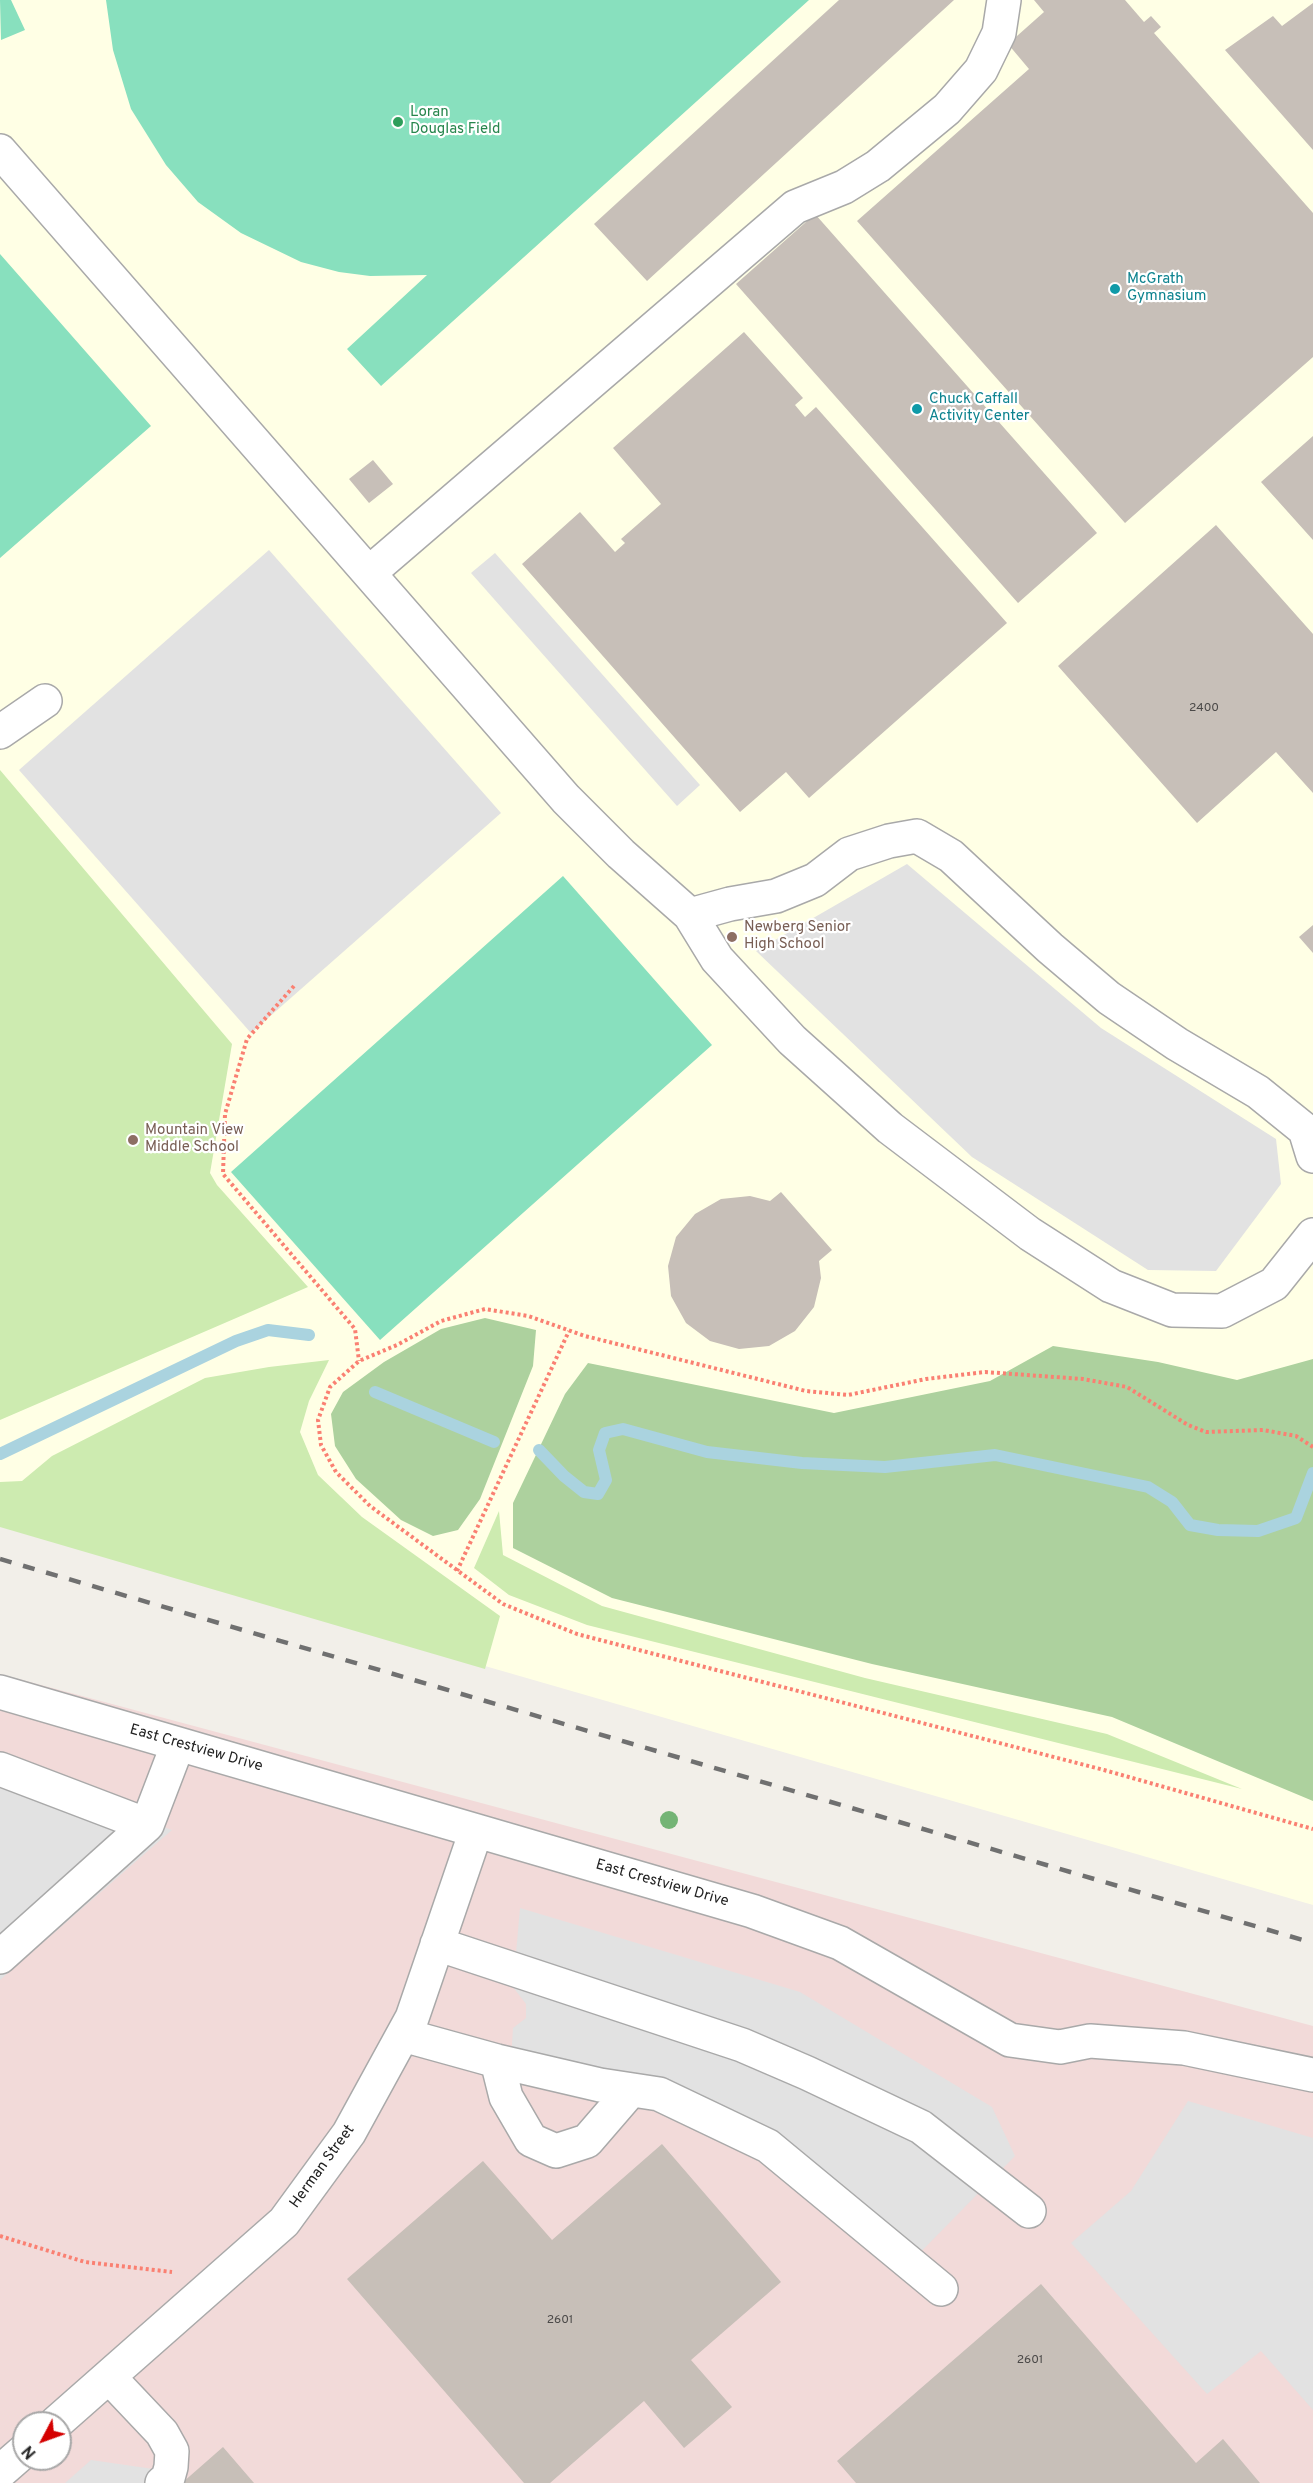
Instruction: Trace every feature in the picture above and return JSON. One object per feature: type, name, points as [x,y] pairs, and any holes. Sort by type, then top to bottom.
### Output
[{"type":"street","points":[[369,573],[795,207],[844,187],[878,166],[947,109],[981,70],[999,33],[1004,0]]},
{"type":"street","points":[[0,151],[566,799],[621,854],[690,915],[717,959],[792,1040],[890,1128],[1030,1234],[1111,1286],[1172,1310],[1222,1311],[1274,1284],[1313,1235]]},
{"type":"street","points":[[0,732],[45,702]]},
{"type":"street","points":[[690,915],[730,904],[776,896],[814,880],[849,854],[889,841],[917,836],[951,856],[1050,948],[1109,998],[1177,1044],[1258,1092],[1305,1130],[1312,1149]]},
{"type":"street","name":"East Crestview Drive","points":[[0,1692],[752,1911],[840,1943],[1010,2040],[1060,2047],[1090,2041],[1184,2048],[1313,2075]]},
{"type":"street","points":[[0,1957],[147,1825],[178,1744]]},
{"type":"street","points":[[0,1769],[147,1825]]},
{"type":"street","name":"Herman Street","points":[[70,2411],[284,2222],[350,2133],[412,2018],[476,1830]]},
{"type":"street","points":[[437,1944],[742,2045],[807,2073],[921,2127],[1029,2211]]},
{"type":"street","points":[[403,2035],[497,2061],[600,2085],[659,2094],[768,2146],[941,2289]]},
{"type":"street","points":[[497,2061],[506,2097],[531,2140],[556,2151],[586,2141],[631,2090]]},
{"type":"street","points":[[109,2377],[162,2433],[171,2451],[168,2478],[162,2483]]},
{"type":"street","points":[[0,2472],[12,2462]]},
{"type":"path","points":[[294,986],[247,1039],[225,1114],[223,1174],[355,1329],[359,1361]]},
{"type":"path","points":[[1312,1446],[1296,1436],[1263,1430],[1206,1432],[1188,1425],[1127,1387],[1083,1379],[985,1372],[926,1379],[848,1395],[816,1392],[569,1330],[528,1316],[485,1309],[441,1321],[397,1345],[359,1361],[330,1387],[318,1420],[321,1445],[336,1472],[370,1506],[503,1604],[577,1634],[1093,1767],[1313,1830]]},
{"type":"path","points":[[457,1571],[569,1330]]},
{"type":"path","points":[[0,2236],[85,2262],[221,2277]]},
{"type":"shaded area","name":"Newberg Senior High School","points":[[0,0],[1313,0],[1313,1905],[0,1526]]},
{"type":"shaded area","points":[[269,550],[501,813],[251,1033],[19,770]]},
{"type":"shaded area","points":[[495,553],[700,785],[677,806],[471,573]]},
{"type":"shaded area","points":[[907,864],[1101,1028],[1276,1139],[1281,1184],[1216,1271],[1148,1270],[972,1157],[756,951]]},
{"type":"shaded area","points":[[0,1674],[1313,2026],[1313,2483],[0,2483]]},
{"type":"shaded area","points":[[0,1768],[172,1830],[0,1980]]},
{"type":"shaded area","points":[[520,1908],[800,1992],[992,2107],[1015,2156],[900,2273],[756,2159],[652,2106],[510,2075],[513,2028],[526,2018],[526,2004],[513,1987]]},
{"type":"shaded area","points":[[1188,2101],[1313,2138],[1313,2410],[1261,2351],[1207,2394],[1071,2243],[1131,2191]]},
{"type":"shaded area","points":[[91,2460],[181,2473],[170,2483],[65,2483]]},
{"type":"green space","points":[[0,0],[11,0],[25,30],[1,40]]},
{"type":"green space","name":"Loran Douglas Field","points":[[106,0],[809,0],[381,386],[347,349],[427,275],[370,276],[339,272],[301,262],[241,233],[198,202],[166,165],[131,109],[113,50]]},
{"type":"green space","points":[[0,254],[151,426],[0,558]]},
{"type":"green space","name":"Mountain View Middle School","points":[[0,770],[232,1044],[210,1173],[217,1185],[308,1287],[0,1420]]},
{"type":"green space","points":[[563,876],[712,1045],[380,1340],[231,1172]]},
{"type":"green space","points":[[485,1318],[536,1330],[533,1366],[480,1499],[458,1530],[433,1536],[401,1520],[356,1479],[335,1446],[331,1414],[343,1392],[384,1362],[441,1329]]},
{"type":"green space","points":[[1053,1346],[1158,1362],[1237,1380],[1313,1359],[1313,1801],[1112,1717],[872,1664],[612,1598],[513,1548],[513,1503],[565,1394],[588,1363],[834,1413],[990,1381]]},
{"type":"green space","points":[[329,1360],[309,1401],[300,1432],[318,1475],[362,1517],[500,1616],[485,1669],[0,1527],[0,1482],[22,1481],[52,1456],[205,1378]]},
{"type":"green space","points":[[499,1511],[503,1555],[602,1606],[865,1678],[1107,1734],[1242,1789],[587,1625],[509,1595],[474,1568]]},
{"type":"building","points":[[839,0],[954,0],[647,281],[594,224]]},
{"type":"building","name":"McGrath Gymnasium","points":[[1034,0],[1125,0],[1144,22],[1151,16],[1161,27],[1154,33],[1313,213],[1313,357],[1125,523],[857,221],[1029,69],[1008,44],[1044,12]]},
{"type":"building","points":[[1313,3],[1313,150],[1225,50],[1273,16],[1282,26]]},
{"type":"building","name":"Chuck Caffall Activity Center","points":[[815,214],[1097,533],[1018,603],[736,284]]},
{"type":"building","points":[[744,332],[803,398],[795,405],[805,417],[816,407],[1007,623],[809,798],[786,772],[740,812],[522,564],[580,512],[615,552],[625,543],[621,539],[661,504],[613,448]]},
{"type":"building","points":[[1313,436],[1313,540],[1261,482]]},
{"type":"building","points":[[373,460],[393,484],[369,503],[349,479]]},
{"type":"building","points":[[1216,525],[1313,634],[1313,793],[1276,752],[1197,823],[1058,666]]},
{"type":"building","points":[[1313,925],[1313,953],[1299,937]]},
{"type":"building","points":[[781,1192],[832,1250],[819,1261],[821,1278],[814,1307],[795,1331],[769,1346],[739,1349],[710,1341],[686,1323],[671,1296],[668,1266],[676,1237],[695,1214],[721,1199],[750,1196],[770,1201]]},
{"type":"building","points":[[662,2144],[781,2282],[691,2360],[732,2407],[684,2448],[644,2401],[550,2483],[524,2483],[347,2279],[483,2161],[552,2240]]},
{"type":"building","points":[[1041,2284],[1196,2463],[1223,2439],[1260,2483],[856,2483],[837,2461]]},
{"type":"building","points":[[223,2447],[254,2483],[182,2483]]},
{"type":"waterway","points":[[0,1454],[236,1341],[268,1330],[309,1335]]},
{"type":"waterway","points":[[375,1392],[494,1442]]},
{"type":"waterway","points":[[539,1450],[564,1476],[584,1492],[598,1494],[606,1480],[599,1450],[605,1433],[623,1429],[707,1452],[802,1463],[885,1467],[995,1455],[1148,1487],[1172,1502],[1190,1525],[1218,1530],[1258,1531],[1296,1518],[1313,1473]]},
{"type":"railway","points":[[0,1559],[1313,1943]]},
{"type":"place","name":"Loran Douglas Field","points":[[398,122]]},
{"type":"place","name":"McGrath Gymnasium","points":[[1115,289]]},
{"type":"place","name":"Chuck Caffall Activity Center","points":[[917,409]]},
{"type":"place","name":"Newberg Senior High School","points":[[732,937]]},
{"type":"place","name":"Mountain View Middle School","points":[[133,1140]]}]
